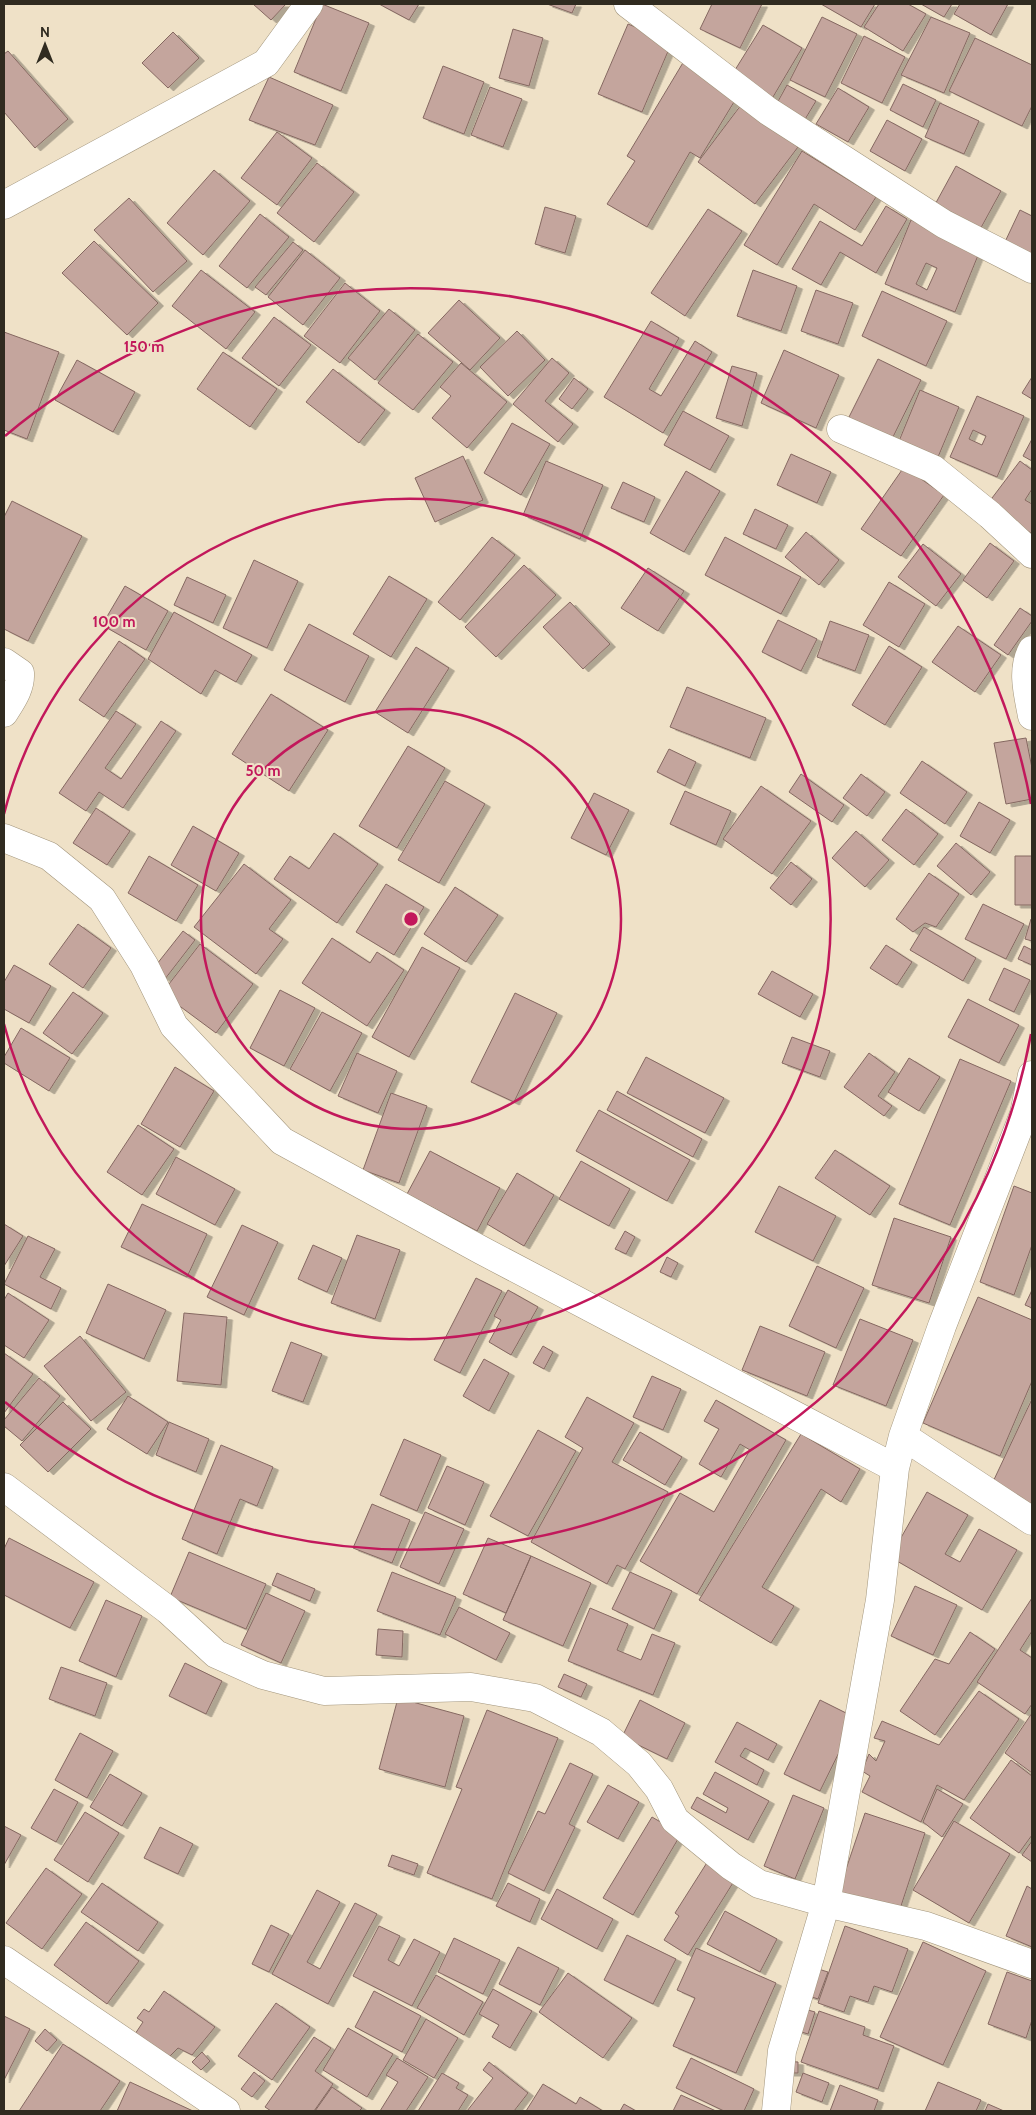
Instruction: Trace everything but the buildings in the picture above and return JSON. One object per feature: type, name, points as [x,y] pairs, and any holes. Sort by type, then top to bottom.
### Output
[{"type":"street","points":[[4,205],[266,63],[309,4]]},
{"type":"street","points":[[628,4],[768,112],[944,224],[1032,269]]},
{"type":"street","points":[[841,428],[933,468],[990,515],[1032,554]]},
{"type":"street","points":[[1032,650],[1028,657],[1026,673],[1032,716]]},
{"type":"street","points":[[4,662],[20,673],[21,679],[19,687],[4,713]]},
{"type":"street","points":[[4,838],[49,856],[102,898],[144,965],[174,1026],[282,1141],[481,1250],[895,1468]]},
{"type":"street","points":[[776,2111],[782,2052],[826,1903],[880,1600],[895,1468],[903,1436],[942,1326],[1028,1116],[1032,1075]]},
{"type":"street","points":[[903,1436],[1032,1522]]},
{"type":"street","points":[[4,1487],[161,1604],[216,1654],[263,1675],[324,1691],[472,1686],[535,1698],[601,1732],[640,1764],[659,1789],[675,1820],[731,1866],[759,1884],[826,1903],[926,1926],[1032,1964]]},
{"type":"street","points":[[4,1960],[226,2111]]}]
